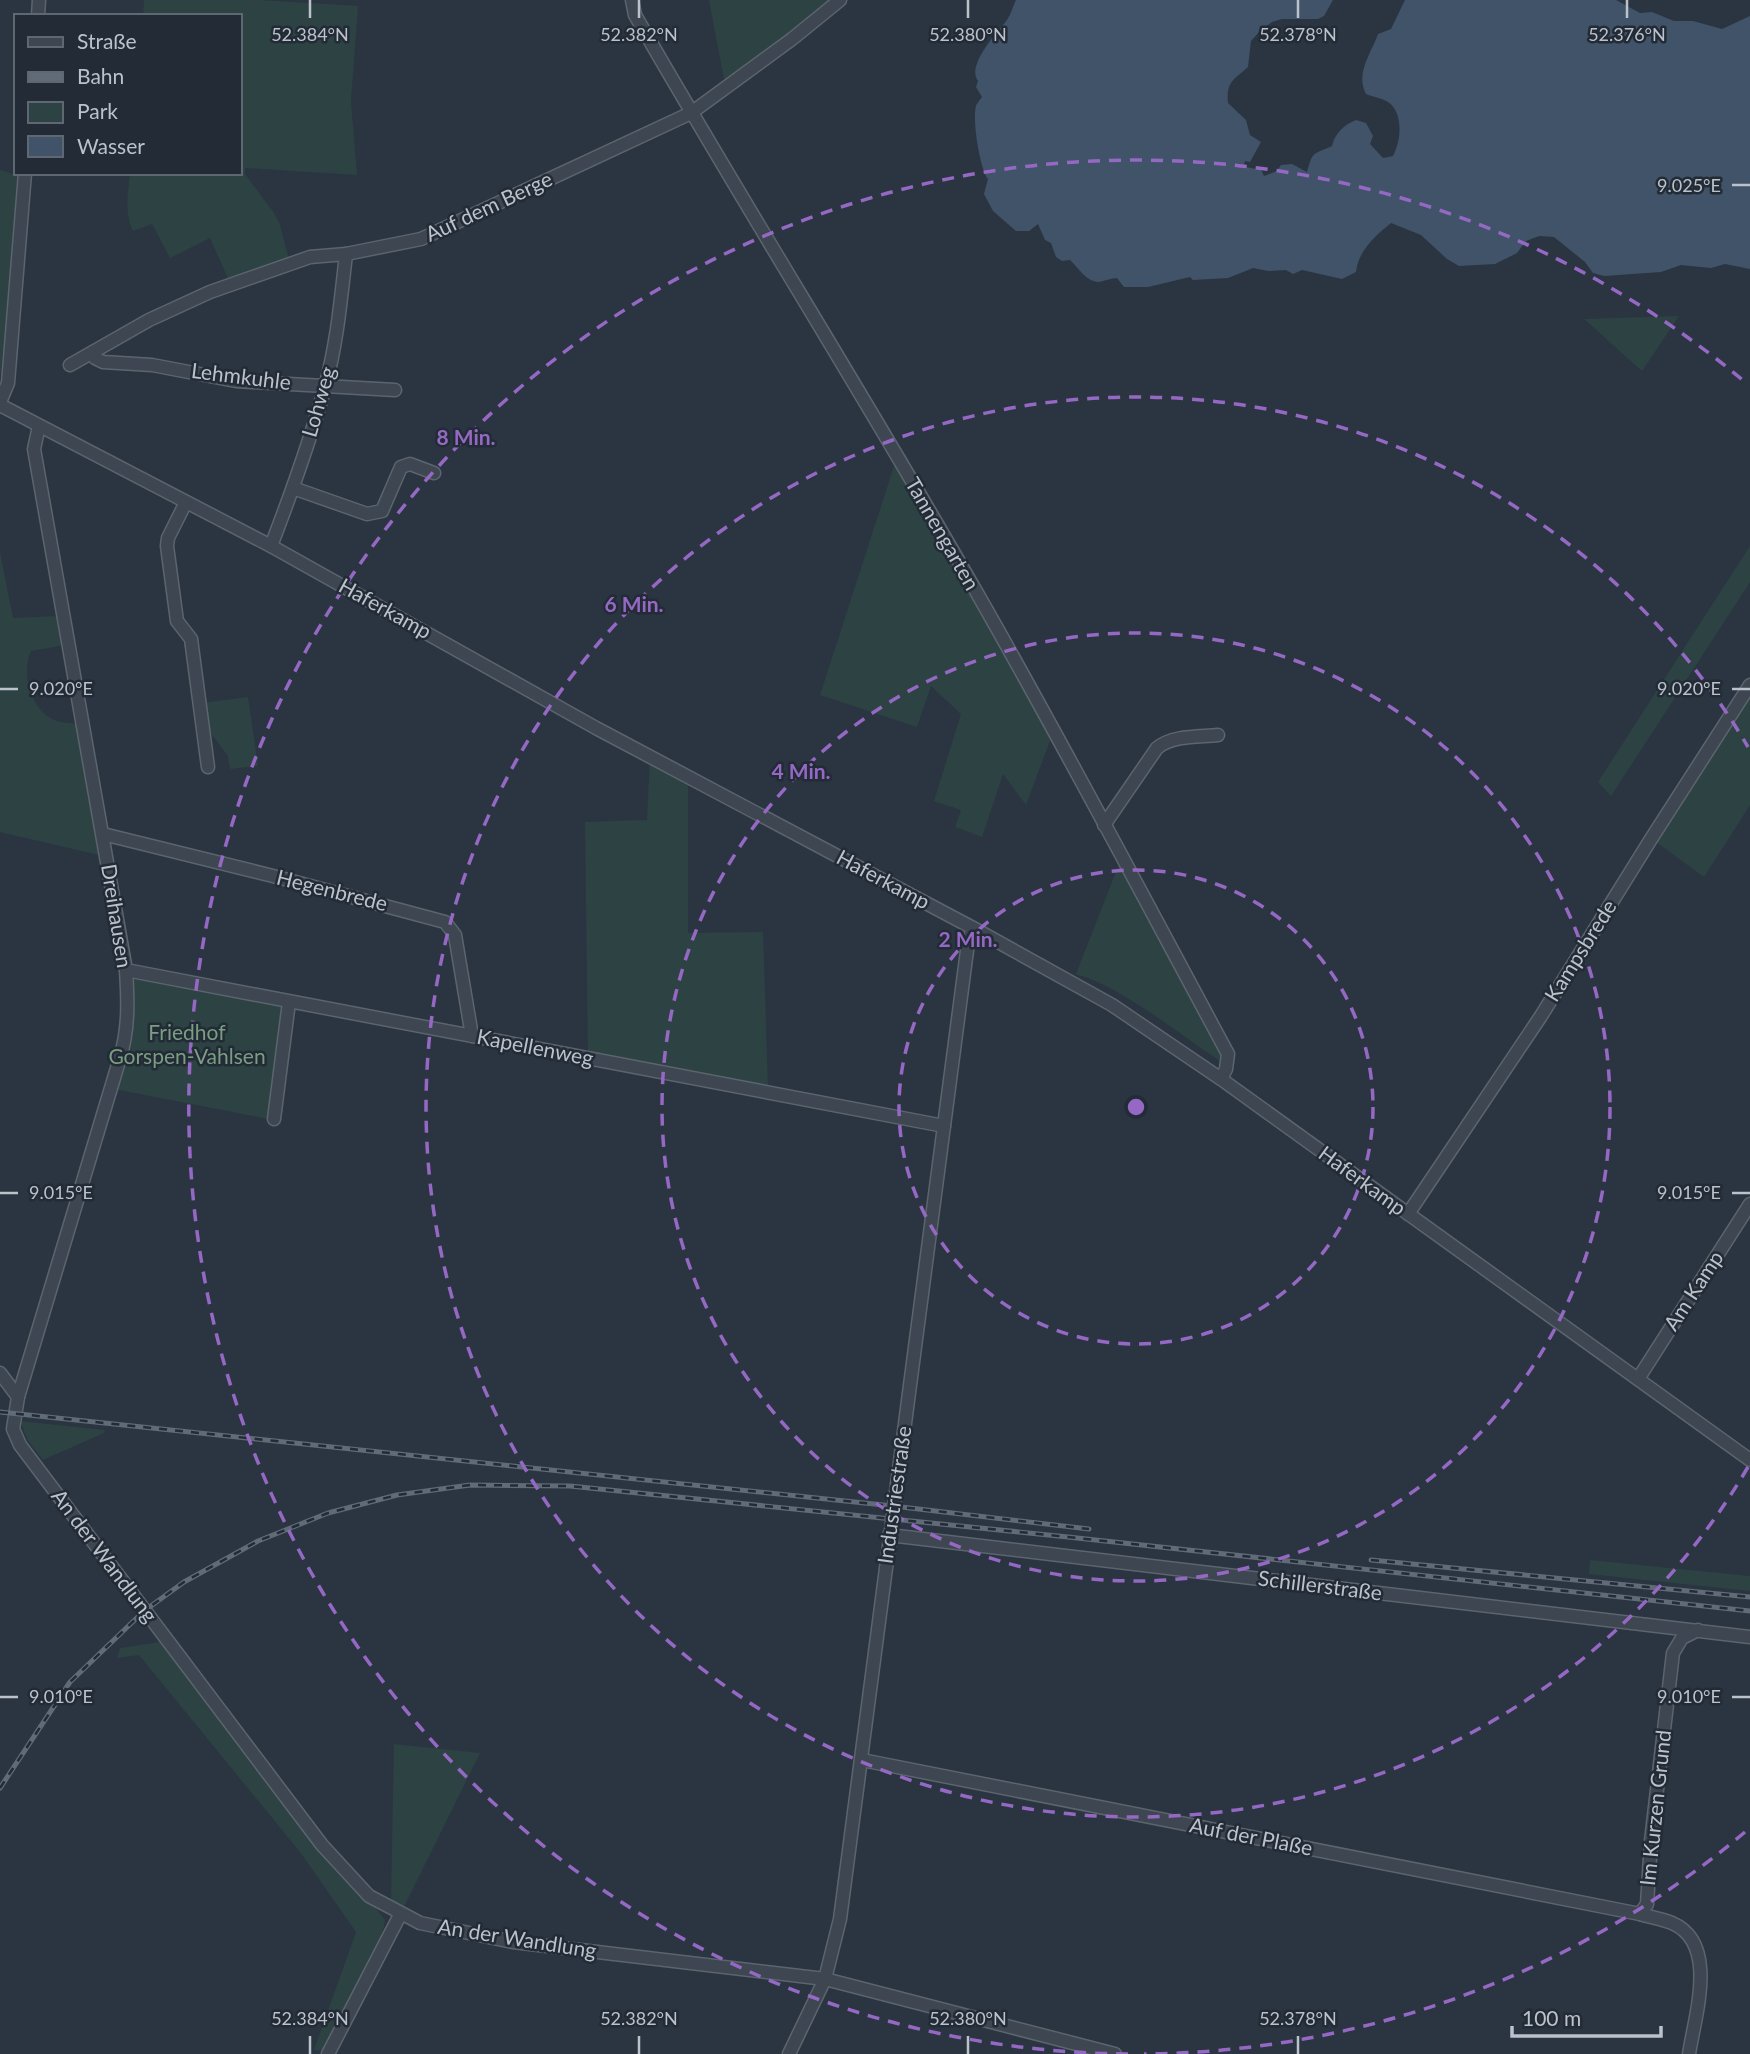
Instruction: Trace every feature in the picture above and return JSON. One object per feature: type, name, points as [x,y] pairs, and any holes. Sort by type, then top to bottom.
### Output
[{"type":"street","name":"Tannengarten","points":[[632,0],[635,15],[691,113],[974,588],[1104,825],[1228,1054],[1226,1069],[1221,1079]]},
{"type":"street","name":"Auf dem Berge","points":[[70,365],[149,320],[210,292],[310,257],[346,254],[421,239],[691,113],[840,0]]},
{"type":"street","points":[[0,403],[8,383],[25,175]]},
{"type":"street","name":"Lohweg","points":[[271,546],[326,386],[339,318],[346,254]]},
{"type":"street","name":"Lehmkuhle","points":[[93,352],[95,358],[103,362],[152,365],[236,381],[395,390]]},
{"type":"street","name":"Haferkamp","points":[[0,403],[39,426],[271,546],[596,728],[1112,1005],[1221,1079],[1750,1460]]},
{"type":"street","name":"Dreihausen","points":[[18,1397],[127,1034],[129,1017],[126,970],[34,449],[39,426]]},
{"type":"street","points":[[293,488],[367,514],[382,511],[401,467],[410,464],[434,473]]},
{"type":"street","points":[[186,502],[167,538],[167,546],[177,621],[191,639],[208,767]]},
{"type":"street","name":"Kampsbrede","points":[[1408,1214],[1541,1016],[1750,685]]},
{"type":"street","points":[[1104,825],[1157,747],[1174,739],[1218,735]]},
{"type":"street","name":"Hegenbrede","points":[[103,834],[298,882],[445,922],[454,935],[472,1036]]},
{"type":"street","name":"Industriestraße","points":[[789,2054],[825,1979],[840,1919],[968,943],[973,928]]},
{"type":"street","name":"Kapellenweg","points":[[126,970],[944,1126]]},
{"type":"street","points":[[274,1118],[289,1002]]},
{"type":"street","name":"Am Kamp","points":[[1638,1379],[1750,1204]]},
{"type":"street","points":[[0,1373],[18,1397]]},
{"type":"street","name":"An der Wandlung","points":[[18,1397],[6,1427],[322,1845],[369,1896],[420,1923],[449,1931],[513,1942],[825,1979],[1115,2054]]},
{"type":"street","name":"Schillerstraße","points":[[889,1535],[1750,1637]]},
{"type":"street","name":"Im Kurzen Grund","points":[[1640,1914],[1647,1904],[1651,1840],[1673,1653],[1682,1638],[1699,1630]]},
{"type":"street","name":"Auf der Plaße","points":[[862,1760],[1640,1914],[1672,1923],[1693,1941],[1702,1969],[1689,2054]]},
{"type":"street","points":[[328,2054],[400,1914]]},
{"type":"green space","points":[[144,0],[260,0],[358,6],[351,102],[357,175],[245,168],[245,174],[280,225],[289,259],[229,281],[210,238],[170,258],[152,224],[133,231],[128,210],[130,175],[242,175],[242,14],[143,14]]},
{"type":"green space","points":[[709,0],[829,0],[725,85]]},
{"type":"green space","points":[[0,170],[20,176],[0,380]]},
{"type":"green space","points":[[1679,316],[1642,371],[1584,319]]},
{"type":"green space","points":[[896,460],[1053,733],[1026,805],[1003,774],[982,837],[955,827],[961,810],[934,801],[961,714],[931,686],[917,727],[820,695]]},
{"type":"green space","points":[[1750,546],[1750,582],[1611,796],[1598,782]]},
{"type":"green space","points":[[0,552],[13,618],[60,616],[65,645],[31,651],[27,679],[33,698],[44,714],[58,721],[79,724],[103,856],[0,832]]},
{"type":"green space","points":[[1750,690],[1750,805],[1704,877],[1652,839]]},
{"type":"green space","points":[[248,697],[258,766],[230,769],[228,756],[207,728],[203,703]]},
{"type":"green space","points":[[650,757],[688,778],[688,933],[763,932],[768,1089],[588,1056],[585,822],[647,820]]},
{"type":"green space","points":[[1121,859],[1223,1050],[1220,1061],[1131,1000],[1094,980],[1076,974]]},
{"type":"green space","name":"Friedhof Gorspen-Vahlsen","points":[[129,974],[289,1005],[274,1120],[114,1089]]},
{"type":"green space","points":[[20,1421],[105,1430],[104,1433],[43,1460],[28,1441]]},
{"type":"green space","points":[[1590,1560],[1750,1576],[1750,1591],[1589,1574]]},
{"type":"green space","points":[[160,1642],[315,1847],[385,1920],[382,1936],[323,2051],[314,2050],[356,1932],[300,1852],[139,1655],[117,1658],[120,1648]]},
{"type":"green space","points":[[394,1744],[480,1753],[400,1915],[391,1901]]},
{"type":"water","points":[[1016,0],[1333,0],[1324,16],[1318,19],[1282,19],[1272,22],[1260,31],[1251,41],[1248,67],[1235,78],[1228,90],[1228,103],[1246,120],[1250,135],[1261,142],[1250,162],[1245,161],[1244,164],[1246,167],[1261,170],[1264,176],[1277,171],[1281,165],[1292,164],[1307,172],[1315,154],[1332,146],[1341,130],[1356,120],[1366,123],[1373,136],[1370,144],[1383,158],[1393,156],[1400,128],[1397,113],[1388,102],[1366,94],[1362,79],[1365,64],[1378,34],[1391,29],[1405,0],[1616,0],[1640,13],[1652,12],[1674,21],[1693,21],[1722,29],[1750,16],[1750,269],[1725,264],[1711,268],[1681,265],[1661,272],[1604,276],[1593,273],[1585,262],[1554,237],[1539,236],[1526,241],[1517,253],[1495,264],[1459,266],[1447,259],[1421,235],[1391,223],[1364,250],[1356,272],[1342,279],[1302,270],[1293,274],[1286,270],[1253,268],[1228,278],[1193,280],[1190,277],[1148,287],[1124,287],[1117,278],[1094,281],[1086,277],[1070,260],[1062,261],[1056,257],[1051,243],[1045,240],[1038,224],[1029,231],[1016,231],[993,211],[984,194],[988,179],[982,165],[976,133],[976,106],[982,97],[976,87],[976,67],[984,49],[1008,18]]},
{"type":"railway","points":[[0,1412],[1089,1529]]},
{"type":"railway","points":[[0,1788],[70,1682],[144,1611],[184,1582],[258,1541],[328,1513],[397,1495],[470,1485],[570,1486],[1750,1611]]},
{"type":"railway","points":[[1371,1560],[1750,1597]]}]
